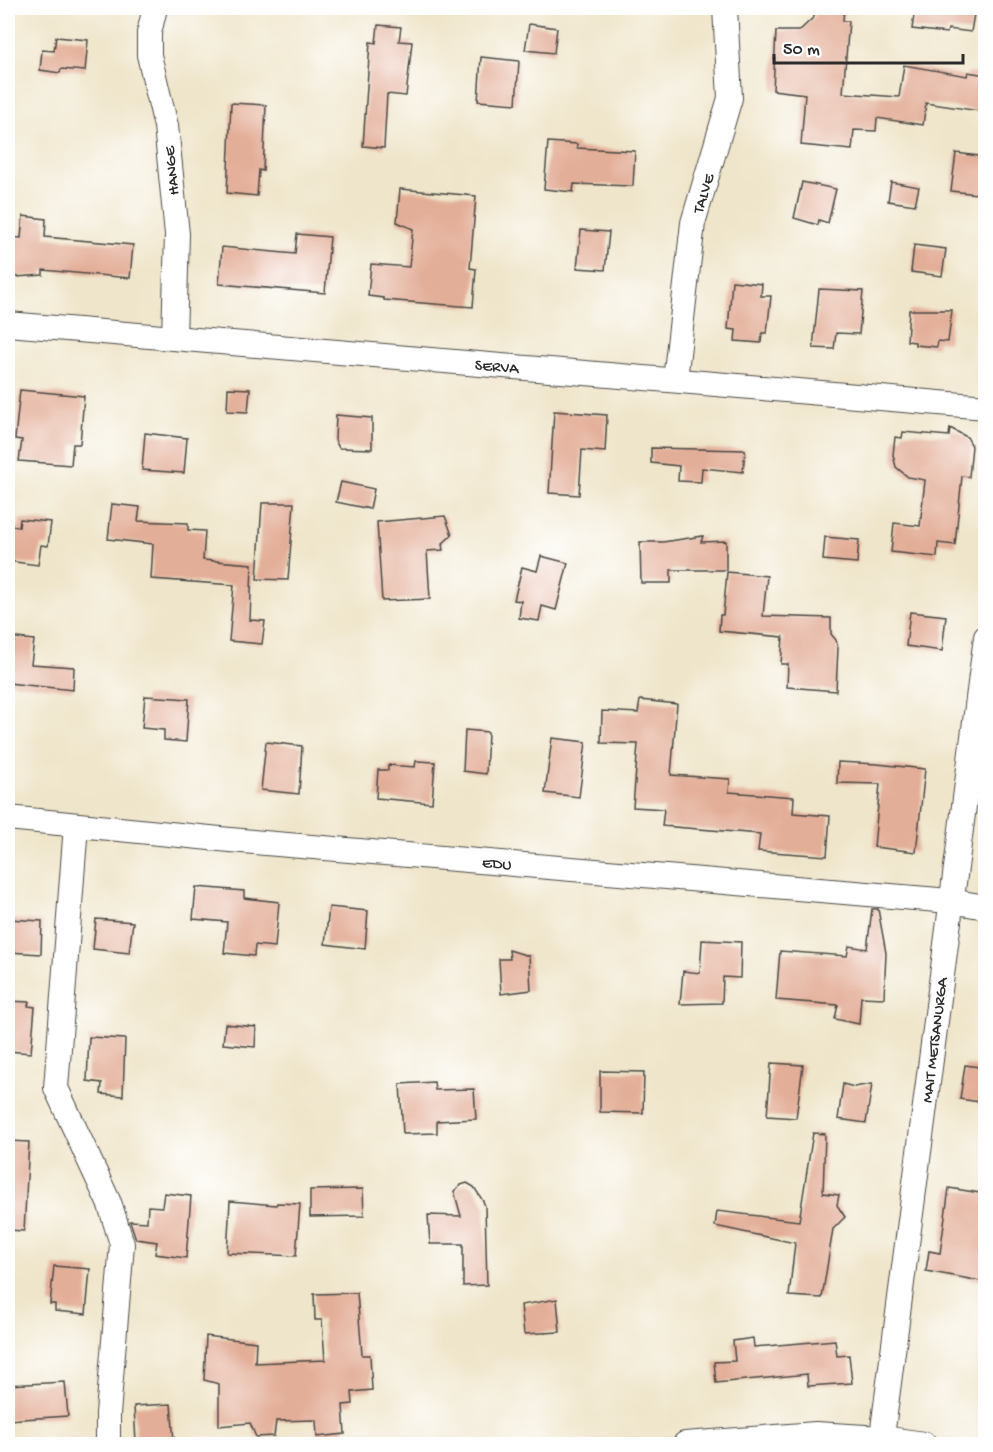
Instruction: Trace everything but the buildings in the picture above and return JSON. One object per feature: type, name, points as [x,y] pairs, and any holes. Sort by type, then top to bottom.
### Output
[{"type":"street","name":"HANGE","points":[[155,8],[148,33],[149,55],[166,126],[177,234],[174,338]]},
{"type":"street","name":"TALVE","points":[[675,380],[693,223],[730,98],[725,8]]},
{"type":"street","name":"SERVA","points":[[8,324],[986,407]]},
{"type":"street","name":"MAIT METSANURGA","points":[[882,1441],[986,637]]},
{"type":"street","name":"EDU","points":[[8,818],[253,842],[951,901],[986,907]]},
{"type":"street","points":[[76,825],[56,1088],[110,1205],[122,1244],[108,1414],[108,1444]]},
{"type":"street","points":[[685,1444],[816,1434],[924,1444]]}]
